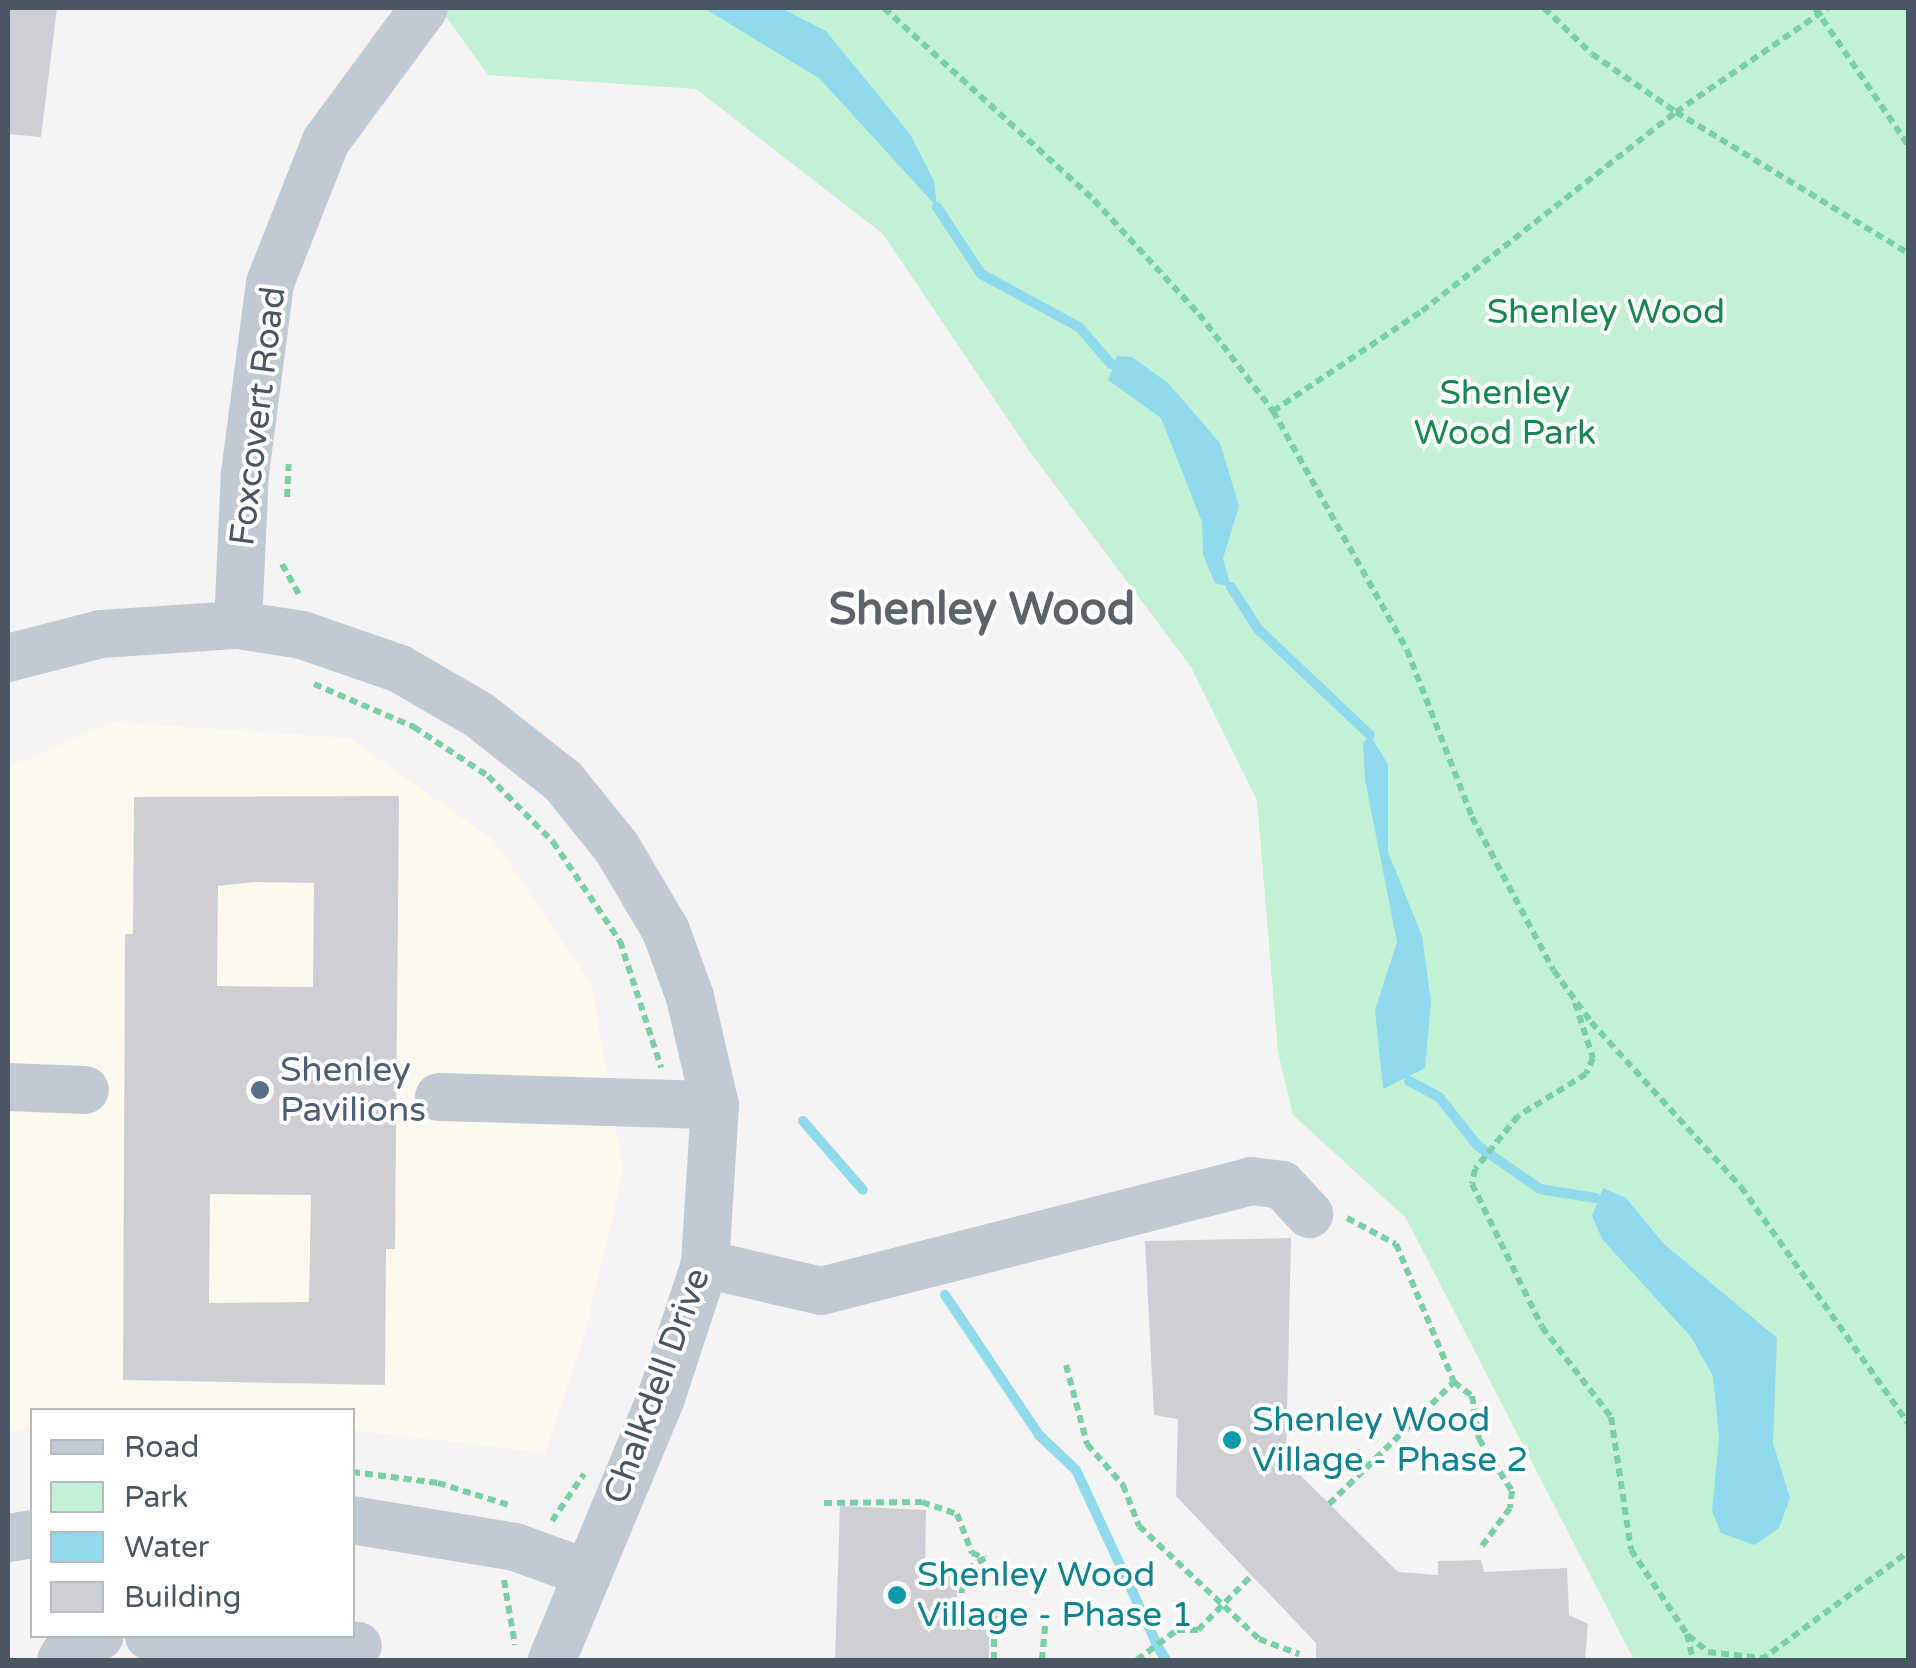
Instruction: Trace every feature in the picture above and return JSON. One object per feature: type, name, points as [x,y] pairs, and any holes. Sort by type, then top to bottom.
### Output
[{"type":"street","name":"Foxcovert Road","points":[[238,625],[245,474],[270,283],[326,141],[424,8]]},
{"type":"street","name":"Chalkdell Drive","points":[[8,658],[101,634],[238,625],[302,635],[400,669],[478,715],[564,781],[617,848],[666,931],[690,996],[715,1106],[705,1264],[661,1398],[584,1572],[552,1660]]},
{"type":"street","points":[[8,1088],[85,1090]]},
{"type":"street","points":[[438,1097],[715,1106]]},
{"type":"street","points":[[705,1264],[821,1290],[1251,1181],[1282,1185],[1309,1214]]},
{"type":"street","points":[[355,1520],[516,1547],[584,1572]]},
{"type":"street","points":[[61,1660],[74,1640],[87,1638]]},
{"type":"street","points":[[191,1638],[358,1646]]},
{"type":"path","points":[[884,8],[1094,200],[1198,314],[1273,410],[1407,650],[1472,817],[1574,999],[1593,1058],[1586,1074],[1518,1116],[1474,1170],[1478,1204],[1499,1236],[1516,1282],[1612,1416],[1631,1550],[1688,1634],[1708,1652],[1763,1659],[1908,1552]]},
{"type":"path","points":[[1544,8],[1592,54],[1676,112],[1908,253]]},
{"type":"path","points":[[1273,410],[1555,213],[1676,112],[1817,10],[1828,8]]},
{"type":"path","points":[[1817,10],[1908,145]]},
{"type":"path","points":[[286,508],[290,451]]},
{"type":"path","points":[[283,546],[282,565],[304,605],[302,635]]},
{"type":"path","points":[[1574,999],[1742,1187],[1908,1423]]},
{"type":"path","points":[[1309,1214],[1324,1208],[1396,1244],[1454,1382],[1472,1396],[1479,1439],[1512,1491],[1510,1508],[1479,1550]]},
{"type":"path","points":[[1066,1365],[1087,1444],[1123,1485],[1139,1526],[1259,1638],[1299,1654]]},
{"type":"path","points":[[1329,1504],[1454,1382]]},
{"type":"path","points":[[355,1472],[438,1483],[498,1498],[524,1513]]},
{"type":"path","points":[[824,1503],[922,1502],[957,1514],[972,1553],[986,1558],[962,1572],[961,1610],[994,1613],[994,1660]]},
{"type":"path","points":[[1137,1660],[1178,1630],[1198,1630],[1252,1576]]},
{"type":"path","points":[[1042,1660],[1046,1617]]},
{"type":"path","points":[[1688,1634],[1693,1660]]},
{"type":"shaded area","name":"Shenley Pavilions","points":[[112,722],[349,738],[493,840],[592,985],[623,1170],[586,1329],[545,1453],[355,1430],[355,1408],[30,1408],[30,1429],[8,1432],[8,768]]},
{"type":"green space","name":"Shenley Wood Park","points":[[440,8],[1908,8],[1908,1660],[1634,1660],[1406,1218],[1293,1115],[1278,1052],[1257,800],[1191,667],[1030,452],[883,234],[696,89],[488,75]]},
{"type":"water","points":[[704,8],[781,8],[826,31],[910,134],[934,181],[937,207],[820,79]]},
{"type":"water","points":[[1117,356],[1132,357],[1168,383],[1220,443],[1239,506],[1223,559],[1231,587],[1215,583],[1203,555],[1202,522],[1161,418],[1108,380]]},
{"type":"water","points":[[1370,735],[1388,764],[1388,852],[1422,936],[1431,1002],[1425,1068],[1383,1089],[1375,1010],[1397,942],[1365,780],[1363,743]]},
{"type":"water","points":[[1603,1188],[1626,1198],[1664,1244],[1777,1338],[1773,1443],[1790,1498],[1779,1528],[1755,1545],[1721,1533],[1712,1511],[1719,1438],[1713,1376],[1691,1337],[1602,1239],[1592,1216]]},
{"type":"building","points":[[8,8],[57,8],[41,137],[8,134]]},
{"type":"building","name":"Shenley Pavilions","points":[[399,796],[395,1249],[386,1249],[385,1385],[123,1380],[125,934],[133,934],[134,797]],"holes":[[[314,883],[313,987],[217,986],[218,886]],[[210,1194],[311,1195],[309,1302],[209,1303]]]},
{"type":"building","name":"Shenley Wood Village - Phase 2","points":[[1291,1238],[1286,1461],[1398,1572],[1438,1575],[1438,1561],[1481,1560],[1484,1572],[1567,1568],[1569,1615],[1588,1624],[1585,1660],[1316,1660],[1316,1643],[1176,1496],[1178,1419],[1154,1415],[1145,1241]]},
{"type":"building","name":"Shenley Wood Village - Phase 1","points":[[840,1506],[926,1510],[925,1574],[957,1576],[957,1614],[989,1616],[989,1660],[835,1660]]},
{"type":"waterway","points":[[937,207],[981,274],[1079,327],[1111,364]]},
{"type":"waterway","points":[[1231,587],[1258,629],[1370,735]]},
{"type":"waterway","points":[[1409,1081],[1439,1097],[1478,1146],[1540,1189],[1595,1198]]},
{"type":"waterway","points":[[803,1121],[863,1190]]},
{"type":"waterway","points":[[945,1295],[1039,1435],[1076,1470],[1156,1642]]},
{"type":"waterway","points":[[1158,1647],[1166,1660]]},
{"type":"place","name":"Shenley Pavilions","points":[[260,1090]]},
{"type":"place","name":"Shenley Wood Village - Phase 2","points":[[1232,1440]]},
{"type":"place","name":"Shenley Wood Village - Phase 1","points":[[897,1595]]},
{"type":"district","name":"Shenley Wood","points":[[982,611]]}]
